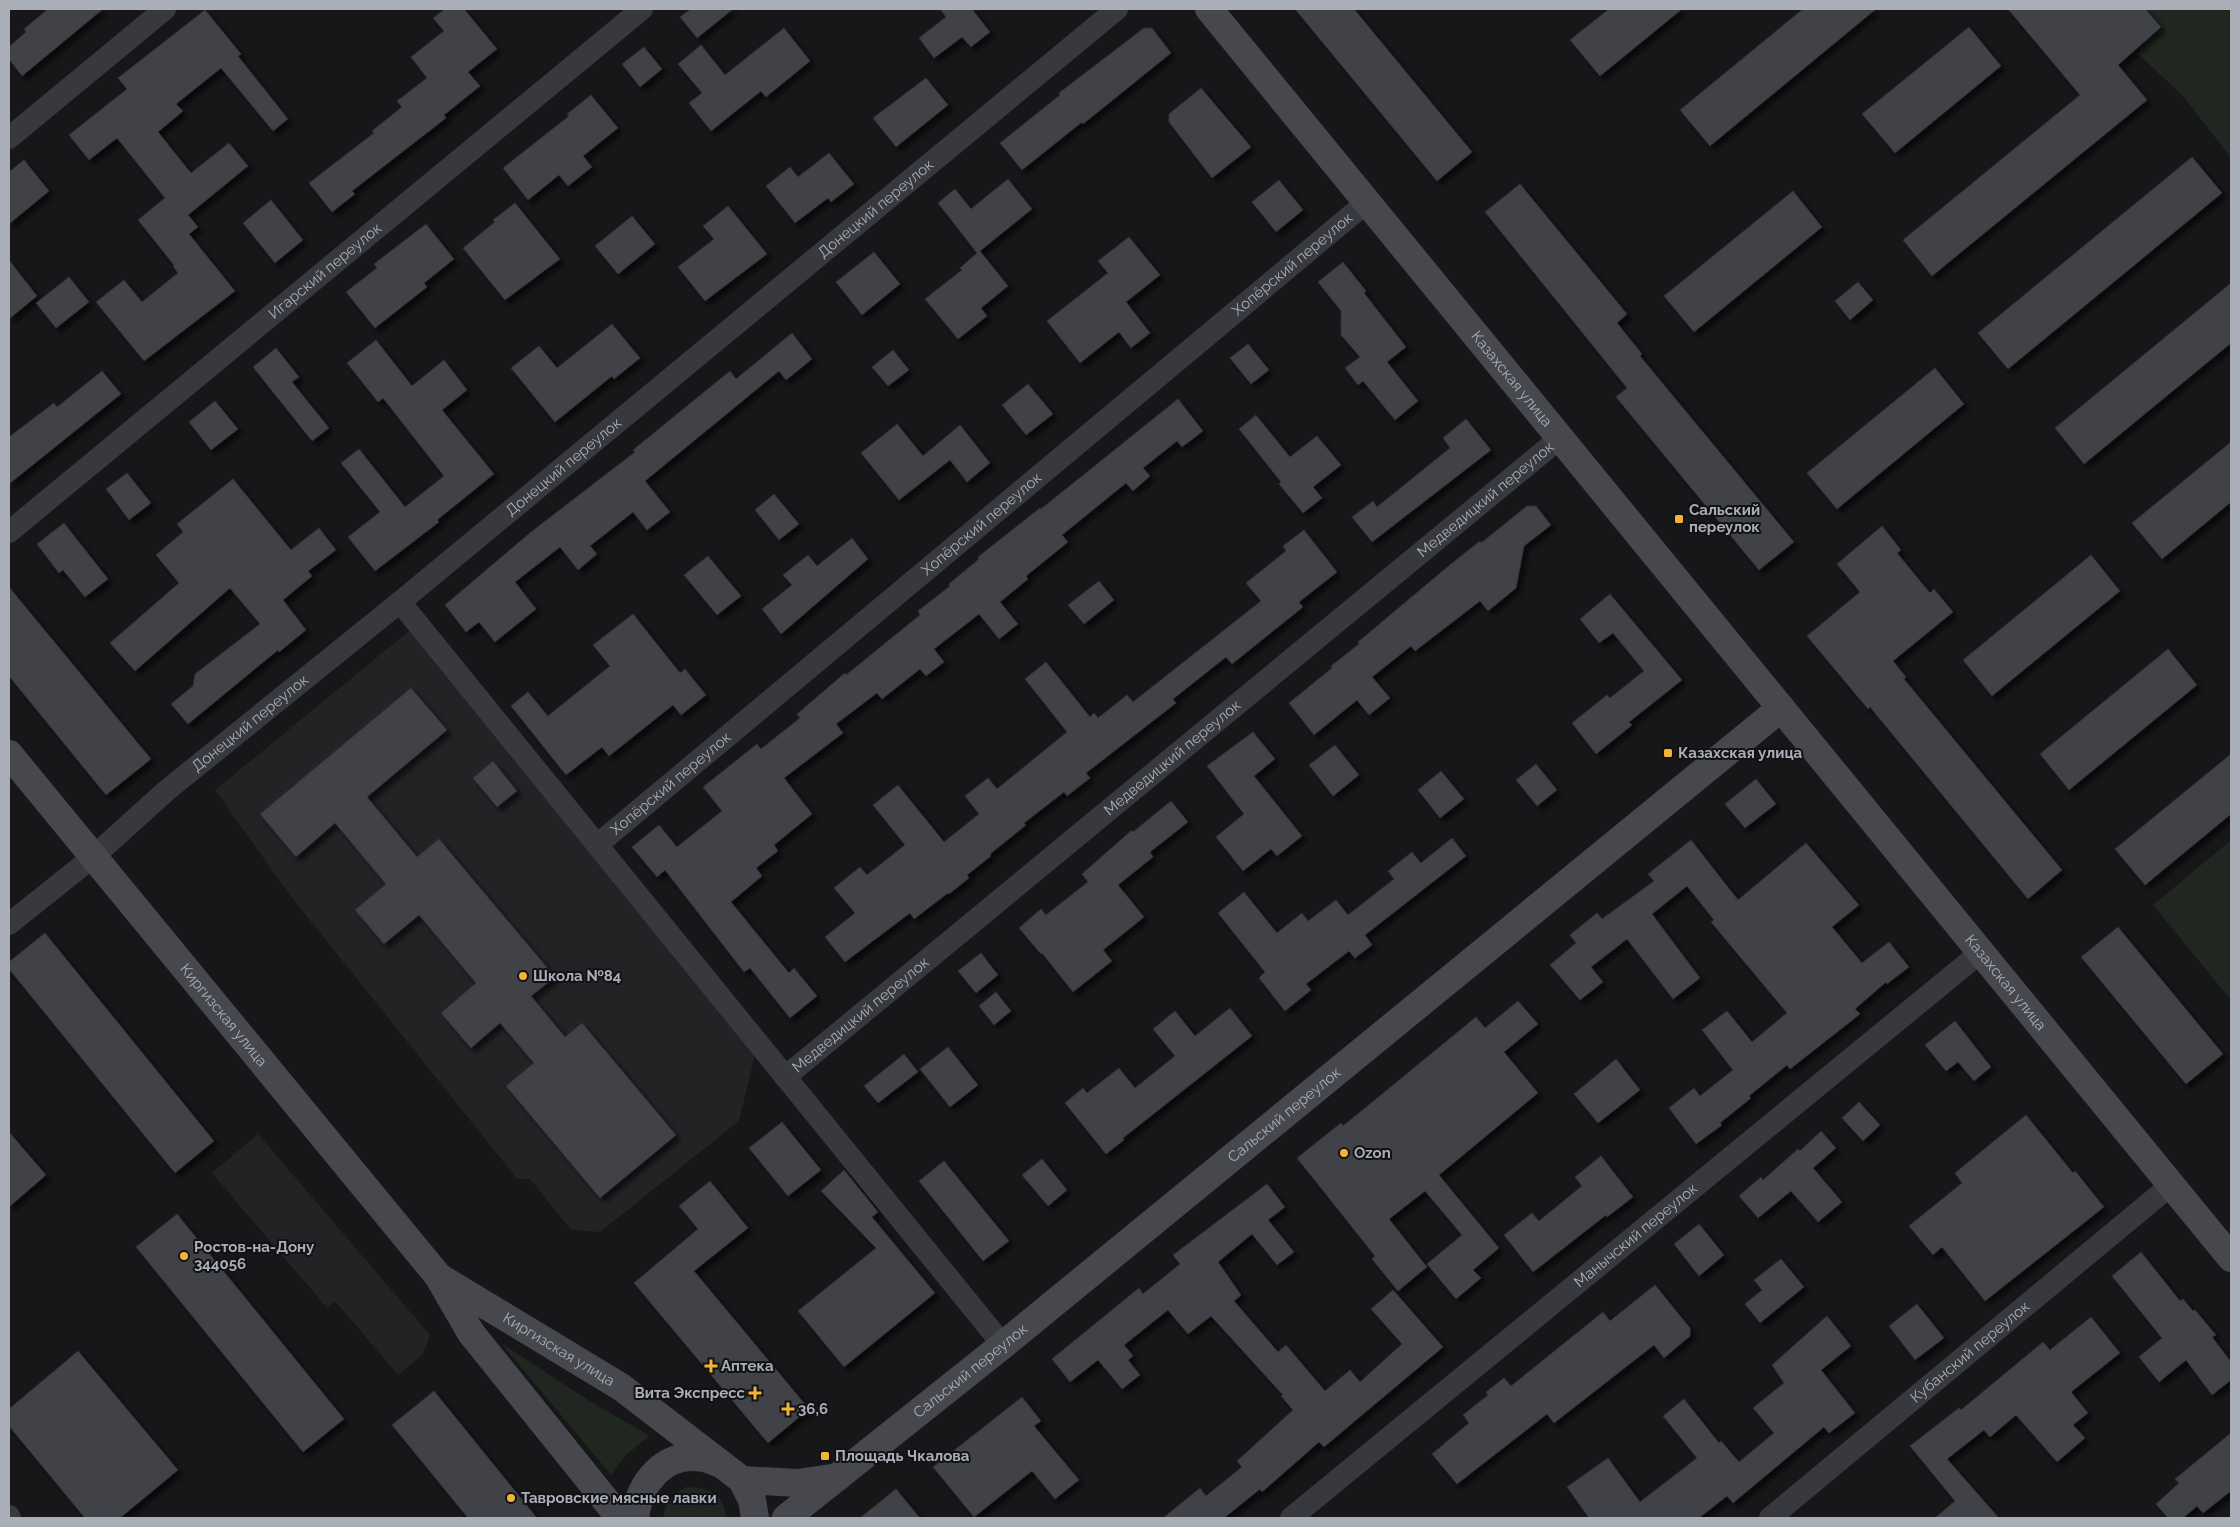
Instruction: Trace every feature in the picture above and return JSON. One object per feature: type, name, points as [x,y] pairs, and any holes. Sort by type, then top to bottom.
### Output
[{"type":"main road","name":"Казахская улица","points":[[1209,9],[2231,1258]]},
{"type":"main road","name":"Сальский переулок","points":[[786,1518],[1003,1345],[1781,708]]},
{"type":"main road","name":"Киргизская улица","points":[[9,754],[438,1276],[471,1333],[620,1518]]},
{"type":"main road","name":"Киргизская улица","points":[[438,1276],[621,1387],[734,1473]]},
{"type":"main road","points":[[635,1518],[637,1502],[644,1485],[653,1474],[666,1464],[681,1459],[702,1458],[734,1473],[798,1482],[838,1477]]},
{"type":"main road","points":[[734,1473],[752,1500],[755,1518]]},
{"type":"street","points":[[9,138],[165,9]]},
{"type":"street","name":"Игарский переулок","points":[[9,532],[642,9]]},
{"type":"street","name":"Донецкий переулок","points":[[9,924],[93,857],[166,791],[400,602],[1117,9]]},
{"type":"street","name":"Хопёрский переулок","points":[[597,845],[1367,202]]},
{"type":"street","name":"Медведицкий переулок","points":[[785,1077],[1560,438]]},
{"type":"street","points":[[400,602],[1003,1345]]},
{"type":"street","name":"Манычский переулок","points":[[1291,1518],[1981,952]]},
{"type":"street","name":"Кубанский переулок","points":[[1770,1518],[2171,1184]]},
{"type":"shaded area","points":[[2145,9],[2231,9],[2231,158],[2184,97],[2138,54],[2143,43],[2161,27]]},
{"type":"shaded area","name":"Школа №84","points":[[409,631],[755,1054],[739,1121],[600,1232],[571,1230],[530,1179],[517,1179],[292,898],[215,790]]},
{"type":"shaded area","points":[[2231,840],[2231,1000],[2153,905]]},
{"type":"shaded area","points":[[258,1134],[430,1335],[423,1354],[398,1375],[335,1301],[327,1308],[212,1173]]},
{"type":"shaded area","points":[[501,1343],[588,1400],[650,1436],[626,1455],[611,1475]]},
{"type":"shaded area","points":[[686,1487],[708,1490],[714,1493],[722,1502],[726,1518],[663,1518],[665,1508],[670,1500]]},
{"type":"building","points":[[48,9],[103,9],[22,76],[9,59],[9,47],[26,32],[24,29]]},
{"type":"building","points":[[445,9],[464,9],[497,49],[468,72],[480,86],[444,115],[446,118],[352,191],[355,194],[332,212],[309,183],[374,133],[372,131],[402,107],[397,101],[427,78],[411,57],[444,31],[433,18]]},
{"type":"building","points":[[691,9],[733,9],[697,38],[680,17]]},
{"type":"building","points":[[940,9],[972,9],[990,32],[971,47],[962,37],[934,58],[919,38],[946,17]]},
{"type":"building","points":[[1295,9],[1354,9],[1472,152],[1437,181]]},
{"type":"building","points":[[1609,9],[1682,9],[1600,76],[1570,40]]},
{"type":"building","points":[[1803,9],[1876,9],[1710,146],[1680,110]]},
{"type":"building","points":[[2008,9],[2145,9],[2161,27],[2118,65],[2147,100],[1932,276],[1903,240],[2080,95]]},
{"type":"building","points":[[205,10],[241,54],[238,56],[288,119],[273,131],[221,68],[176,104],[183,111],[158,132],[191,173],[229,143],[248,166],[188,215],[198,227],[189,234],[235,291],[144,361],[96,302],[124,280],[142,302],[178,273],[174,265],[138,220],[165,198],[117,138],[89,160],[69,135],[127,89],[118,78]]},
{"type":"building","points":[[1969,27],[2001,66],[1895,153],[1862,114]]},
{"type":"building","points":[[784,28],[810,61],[766,97],[761,91],[711,131],[689,103],[702,93],[678,64],[701,45],[725,75]]},
{"type":"building","points":[[1144,28],[1152,28],[1171,53],[1022,170],[1000,143],[1060,95],[1059,93]]},
{"type":"building","points":[[644,47],[662,69],[640,87],[622,64]]},
{"type":"building","points":[[926,78],[948,105],[896,147],[873,118]]},
{"type":"building","points":[[1201,88],[1251,147],[1212,178],[1169,122],[1169,114]]},
{"type":"building","points":[[591,95],[618,128],[583,156],[592,167],[568,186],[559,175],[528,200],[503,168],[569,116],[567,114]]},
{"type":"building","points":[[829,153],[854,184],[831,202],[828,198],[795,223],[766,186],[790,167],[798,177]]},
{"type":"building","points":[[2192,157],[2222,193],[2008,369],[1978,333]]},
{"type":"building","points":[[24,160],[49,191],[9,224],[9,172]]},
{"type":"building","points":[[1008,179],[1032,209],[980,251],[1008,286],[981,308],[987,316],[958,339],[925,299],[962,270],[960,268],[977,253],[938,203],[955,189],[971,209]]},
{"type":"building","points":[[1279,180],[1303,210],[1276,232],[1252,202]]},
{"type":"building","points":[[1520,184],[1627,314],[1617,323],[1642,354],[1640,356],[1794,542],[1759,570],[1616,397],[1627,388],[1485,212]]},
{"type":"building","points":[[1793,191],[1822,227],[1694,332],[1664,296]]},
{"type":"building","points":[[271,200],[303,240],[275,263],[243,223]]},
{"type":"building","points":[[515,203],[560,259],[505,300],[463,248],[495,222],[493,220]]},
{"type":"building","points":[[728,206],[767,254],[705,301],[678,267],[714,239],[703,226]]},
{"type":"building","points":[[632,216],[655,244],[618,274],[595,246]]},
{"type":"building","points":[[426,224],[454,259],[424,283],[427,287],[375,328],[346,292],[377,268],[374,264]]},
{"type":"building","points":[[1129,237],[1160,275],[1126,302],[1150,333],[1131,348],[1119,332],[1080,363],[1047,321],[1108,273],[1098,261]]},
{"type":"building","points":[[874,252],[900,284],[862,315],[836,282]]},
{"type":"building","points":[[9,260],[37,296],[9,319]]},
{"type":"building","points":[[1343,262],[1366,291],[1364,293],[1406,347],[1387,362],[1418,401],[1395,420],[1363,381],[1358,385],[1345,368],[1360,357],[1341,335],[1341,311],[1318,282]]},
{"type":"building","points":[[69,277],[89,302],[56,328],[36,303]]},
{"type":"building","points":[[1858,282],[1873,300],[1850,320],[1835,301]]},
{"type":"building","points":[[2231,283],[2231,343],[2084,464],[2055,428]]},
{"type":"building","points":[[612,324],[640,358],[614,379],[612,376],[555,422],[511,368],[539,346],[557,368]]},
{"type":"building","points":[[792,333],[812,359],[786,380],[779,371],[645,481],[670,512],[647,530],[633,512],[590,546],[597,554],[578,570],[560,547],[515,582],[536,609],[495,642],[479,622],[466,632],[445,605],[531,532],[635,452],[633,450],[730,371],[736,379]]},
{"type":"building","points":[[376,340],[412,386],[444,360],[467,390],[442,410],[494,474],[437,520],[439,522],[375,571],[348,537],[380,512],[341,463],[359,449],[405,507],[444,476],[383,398],[378,402],[347,363]]},
{"type":"building","points":[[1248,344],[1269,370],[1251,384],[1230,358]]},
{"type":"building","points":[[276,348],[299,377],[292,382],[329,428],[312,441],[253,367]]},
{"type":"building","points":[[893,350],[909,370],[888,386],[872,367]]},
{"type":"building","points":[[1935,368],[1964,404],[1837,509],[1807,473]]},
{"type":"building","points":[[102,371],[121,394],[9,484],[9,437],[54,403],[57,407]]},
{"type":"building","points":[[1028,384],[1053,414],[1026,435],[1002,405]]},
{"type":"building","points":[[1178,399],[1203,431],[1182,447],[1177,441],[1143,468],[1150,476],[1133,491],[1126,483],[1062,535],[1068,542],[1026,576],[1028,579],[1000,602],[1018,624],[999,639],[979,614],[934,649],[944,662],[926,676],[920,669],[882,699],[877,693],[836,724],[843,733],[784,778],[812,814],[774,845],[778,851],[756,868],[762,876],[731,902],[789,973],[794,968],[817,996],[790,1018],[750,968],[744,972],[665,870],[657,877],[632,847],[659,825],[677,847],[722,811],[703,787],[757,744],[761,749],[800,718],[797,714],[845,673],[846,675],[920,615],[918,611],[950,586],[949,584],[979,559],[978,557]]},
{"type":"building","points":[[215,401],[238,429],[211,450],[189,422]]},
{"type":"building","points":[[1256,415],[1290,457],[1317,436],[1341,465],[1313,487],[1322,498],[1303,513],[1279,484],[1281,482],[1239,429]]},
{"type":"building","points":[[1466,419],[1491,450],[1372,542],[1352,517],[1373,501],[1377,507],[1450,448],[1443,438]]},
{"type":"building","points":[[897,424],[923,456],[960,425],[990,463],[967,482],[950,460],[899,500],[861,453]]},
{"type":"building","points":[[2231,442],[2231,502],[2162,559],[2132,523]]},
{"type":"building","points":[[127,473],[151,503],[129,520],[106,489]]},
{"type":"building","points":[[233,479],[291,550],[319,528],[336,550],[308,571],[312,576],[283,600],[306,630],[279,652],[278,650],[188,724],[171,704],[193,686],[195,674],[260,624],[230,588],[135,671],[110,643],[179,583],[156,555],[183,532],[177,524]]},
{"type":"building","points":[[774,494],[799,524],[779,540],[755,510]]},
{"type":"building","points":[[1527,506],[1536,506],[1551,525],[1524,546],[1516,588],[1488,611],[1480,601],[1415,651],[1411,646],[1372,677],[1390,698],[1369,715],[1357,700],[1314,735],[1289,703],[1451,564],[1480,541],[1481,543]]},
{"type":"building","points":[[64,523],[108,579],[85,597],[63,570],[59,573],[37,544]]},
{"type":"building","points":[[1882,526],[1901,550],[1897,553],[1930,593],[1934,589],[1953,612],[1893,661],[1906,677],[1904,679],[2062,870],[2028,899],[1870,707],[1868,709],[1807,636],[1860,592],[1837,564]]},
{"type":"building","points":[[1304,530],[1337,572],[1299,602],[1303,607],[1232,664],[1226,657],[1173,699],[1176,703],[1086,773],[1090,778],[1067,796],[1064,792],[1024,823],[1026,825],[990,854],[991,856],[967,875],[969,878],[949,894],[914,919],[910,913],[845,962],[825,937],[855,913],[834,888],[860,867],[867,875],[905,845],[873,805],[898,785],[944,842],[979,814],[965,796],[988,778],[997,789],[1067,732],[1025,679],[1046,662],[1090,717],[1094,713],[1098,718],[1127,695],[1133,702],[1261,601],[1246,583],[1286,551],[1283,546]]},
{"type":"building","points":[[852,538],[868,559],[781,634],[762,609],[792,585],[783,575],[808,555],[817,566]]},
{"type":"building","points":[[2091,555],[2120,591],[1992,696],[1963,660]]},
{"type":"building","points":[[708,556],[741,596],[717,615],[684,575]]},
{"type":"building","points":[[1099,581],[1114,600],[1084,624],[1068,605]]},
{"type":"building","points":[[9,587],[151,759],[106,795],[9,676]]},
{"type":"building","points":[[1610,594],[1682,680],[1629,722],[1632,725],[1596,754],[1572,723],[1607,695],[1610,698],[1644,671],[1613,633],[1599,643],[1580,619]]},
{"type":"building","points":[[633,614],[680,673],[685,669],[706,695],[681,715],[673,705],[609,756],[602,747],[566,775],[511,706],[528,692],[548,716],[610,666],[593,645]]},
{"type":"building","points":[[2168,649],[2197,685],[2069,790],[2040,754]]},
{"type":"building","points":[[411,688],[447,730],[367,797],[417,857],[439,839],[555,977],[531,996],[565,1037],[582,1023],[676,1135],[600,1198],[506,1086],[534,1063],[500,1023],[471,1048],[441,1013],[476,983],[419,915],[384,944],[355,910],[386,884],[335,823],[296,857],[260,814]]},
{"type":"building","points":[[1253,732],[1275,759],[1254,776],[1302,836],[1277,856],[1271,849],[1243,871],[1216,837],[1244,814],[1207,766]]},
{"type":"building","points":[[1335,745],[1359,775],[1333,796],[1309,765]]},
{"type":"building","points":[[2231,754],[2231,814],[2145,885],[2115,849]]},
{"type":"building","points":[[493,761],[517,791],[497,807],[473,778]]},
{"type":"building","points":[[1536,764],[1557,790],[1537,806],[1516,780]]},
{"type":"building","points":[[1441,771],[1464,799],[1440,818],[1418,790]]},
{"type":"building","points":[[1756,779],[1776,804],[1745,828],[1725,804]]},
{"type":"building","points":[[1171,801],[1188,822],[1150,852],[1153,857],[1118,885],[1144,917],[1103,950],[1112,961],[1073,992],[1019,928],[1041,909],[1046,915],[1088,882],[1082,874],[1132,830],[1133,832]]},
{"type":"building","points":[[1452,838],[1466,856],[1365,935],[1372,945],[1355,958],[1349,951],[1306,984],[1311,990],[1285,1011],[1259,978],[1265,972],[1218,913],[1244,892],[1277,933],[1302,913],[1308,921],[1336,900],[1348,915],[1394,879],[1388,871],[1412,852],[1421,863]]},
{"type":"building","points":[[1691,840],[1738,900],[1806,843],[1859,905],[1832,927],[1862,963],[1889,942],[1909,967],[1887,984],[1886,982],[1855,1009],[1860,1014],[1790,1069],[1787,1065],[1749,1096],[1751,1098],[1720,1123],[1722,1125],[1696,1144],[1669,1108],[1694,1088],[1700,1096],[1733,1070],[1702,1030],[1727,1011],[1752,1042],[1787,1013],[1711,922],[1714,920],[1687,886],[1652,914],[1700,978],[1673,999],[1627,939],[1591,967],[1603,982],[1580,1000],[1550,965],[1576,943],[1570,935],[1597,913],[1602,919],[1654,881],[1648,874]]},
{"type":"building","points":[[2118,927],[2223,1054],[2186,1084],[2081,957]]},
{"type":"building","points":[[45,933],[214,1141],[175,1173],[9,969],[9,962]]},
{"type":"building","points":[[981,953],[998,975],[976,993],[958,971]]},
{"type":"building","points":[[996,992],[1011,1011],[994,1025],[979,1006]]},
{"type":"building","points":[[1518,1001],[1538,1024],[1504,1052],[1538,1093],[1439,1175],[1499,1248],[1473,1270],[1481,1278],[1456,1299],[1427,1264],[1462,1235],[1425,1191],[1389,1219],[1427,1267],[1398,1291],[1372,1259],[1375,1256],[1297,1158],[1341,1123],[1343,1126],[1476,1017],[1485,1028]]},
{"type":"building","points":[[1230,1008],[1252,1036],[1123,1138],[1124,1140],[1106,1154],[1065,1103],[1083,1088],[1087,1093],[1119,1068],[1135,1088],[1175,1056],[1153,1029],[1175,1011],[1195,1036]]},
{"type":"building","points":[[1955,1021],[1991,1067],[1974,1081],[1958,1062],[1946,1071],[1925,1045]]},
{"type":"building","points":[[948,1047],[978,1085],[950,1107],[920,1069]]},
{"type":"building","points":[[904,1054],[918,1072],[878,1103],[864,1086]]},
{"type":"building","points":[[1616,1059],[1640,1090],[1598,1123],[1574,1094]]},
{"type":"building","points":[[1859,1102],[1880,1125],[1863,1141],[1842,1118]]},
{"type":"building","points":[[2026,1115],[2073,1173],[2075,1171],[2104,1207],[1985,1301],[1942,1247],[1933,1255],[1909,1226],[1962,1183],[1955,1173]]},
{"type":"building","points":[[782,1122],[821,1170],[788,1196],[749,1148]]},
{"type":"building","points":[[1821,1131],[1836,1148],[1813,1168],[1842,1202],[1818,1222],[1791,1191],[1758,1218],[1739,1196],[1761,1177],[1763,1180],[1798,1149],[1800,1151]]},
{"type":"building","points":[[9,1132],[46,1175],[9,1207]]},
{"type":"building","points":[[1601,1156],[1633,1197],[1607,1217],[1606,1215],[1533,1272],[1504,1235],[1532,1213],[1539,1221],[1582,1186],[1575,1177]]},
{"type":"building","points":[[1042,1159],[1067,1190],[1048,1206],[1022,1175]]},
{"type":"building","points":[[944,1161],[1009,1241],[983,1261],[919,1181]]},
{"type":"building","points":[[844,1170],[878,1212],[872,1217],[935,1293],[844,1367],[798,1311],[876,1248],[821,1191]]},
{"type":"building","points":[[710,1181],[748,1228],[694,1271],[809,1409],[768,1443],[634,1283],[698,1229],[679,1206]]},
{"type":"building","points":[[1267,1184],[1285,1207],[1268,1220],[1294,1252],[1277,1265],[1252,1234],[1218,1262],[1241,1295],[1234,1301],[1278,1352],[1286,1345],[1325,1391],[1350,1370],[1360,1382],[1402,1344],[1371,1309],[1393,1290],[1443,1347],[1324,1447],[1319,1442],[1262,1492],[1260,1489],[1224,1518],[1163,1518],[1200,1488],[1206,1496],[1242,1467],[1237,1461],[1293,1410],[1281,1396],[1283,1395],[1211,1316],[1188,1334],[1168,1310],[1124,1345],[1133,1356],[1128,1360],[1140,1375],[1122,1389],[1098,1360],[1070,1382],[1052,1359],[1139,1288],[1143,1294],[1180,1264],[1173,1255]]},
{"type":"building","points":[[177,1214],[344,1419],[303,1452],[136,1247]]},
{"type":"building","points":[[1699,1224],[1724,1255],[1699,1276],[1674,1244]]},
{"type":"building","points":[[2141,1252],[2180,1301],[2183,1299],[2193,1311],[2195,1310],[2216,1335],[2212,1337],[2231,1362],[2231,1380],[2212,1395],[2186,1360],[2159,1382],[2139,1357],[2162,1338],[2112,1276]]},
{"type":"building","points":[[1781,1259],[1804,1287],[1760,1323],[1745,1304],[1762,1290],[1754,1280]]},
{"type":"building","points":[[1655,1285],[1690,1328],[1690,1336],[1664,1358],[1654,1345],[1554,1423],[1547,1414],[1457,1484],[1432,1454],[1469,1423],[1463,1415],[1488,1395],[1486,1392],[1504,1378],[1511,1386],[1603,1312],[1610,1321]]},
{"type":"building","points":[[1917,1304],[1944,1338],[1915,1360],[1889,1326]]},
{"type":"building","points":[[1827,1316],[1851,1346],[1821,1370],[1855,1413],[1829,1433],[1824,1427],[1733,1503],[1727,1496],[1699,1518],[1589,1518],[1567,1487],[1608,1458],[1640,1502],[1697,1458],[1663,1416],[1684,1399],[1719,1443],[1721,1441],[1739,1462],[1774,1433],[1753,1408],[1784,1383],[1772,1365]]},
{"type":"building","points":[[2091,1317],[2120,1353],[2071,1392],[2088,1413],[2073,1425],[2085,1438],[2057,1462],[2016,1415],[1990,1437],[1984,1430],[1947,1459],[1999,1518],[1935,1518],[1955,1501],[1910,1446],[1959,1408],[1961,1410],[2043,1342],[2050,1350]]},
{"type":"building","points":[[78,1351],[178,1470],[120,1518],[85,1518],[9,1426],[9,1409]]},
{"type":"building","points":[[434,1391],[537,1518],[468,1518],[392,1425]]},
{"type":"building","points":[[1022,1397],[1041,1421],[1034,1426],[1079,1480],[1055,1499],[1032,1471],[974,1517],[933,1467]]},
{"type":"building","points":[[2231,1433],[2231,1491],[2203,1513],[2197,1506],[2183,1518],[2168,1518],[2156,1504],[2179,1483],[2175,1479]]},
{"type":"building","points":[[896,1489],[920,1518],[860,1518]]},
{"type":"place","name":"Сальский переулок","points":[[1679,519]]},
{"type":"place","name":"Казахская улица","points":[[1668,753]]},
{"type":"place","name":"Школа №84","points":[[523,976]]},
{"type":"place","name":"Ozon","points":[[1344,1153]]},
{"type":"place","name":"Ростов-на-Дону 344056","points":[[184,1256]]},
{"type":"place","name":"Аптека","points":[[711,1366]]},
{"type":"place","name":"Вита Экспресс","points":[[755,1393]]},
{"type":"place","name":"36,6","points":[[788,1409]]},
{"type":"place","name":"Площадь Чкалова","points":[[825,1456]]},
{"type":"place","name":"Тавровские мясные лавки","points":[[511,1498]]}]
